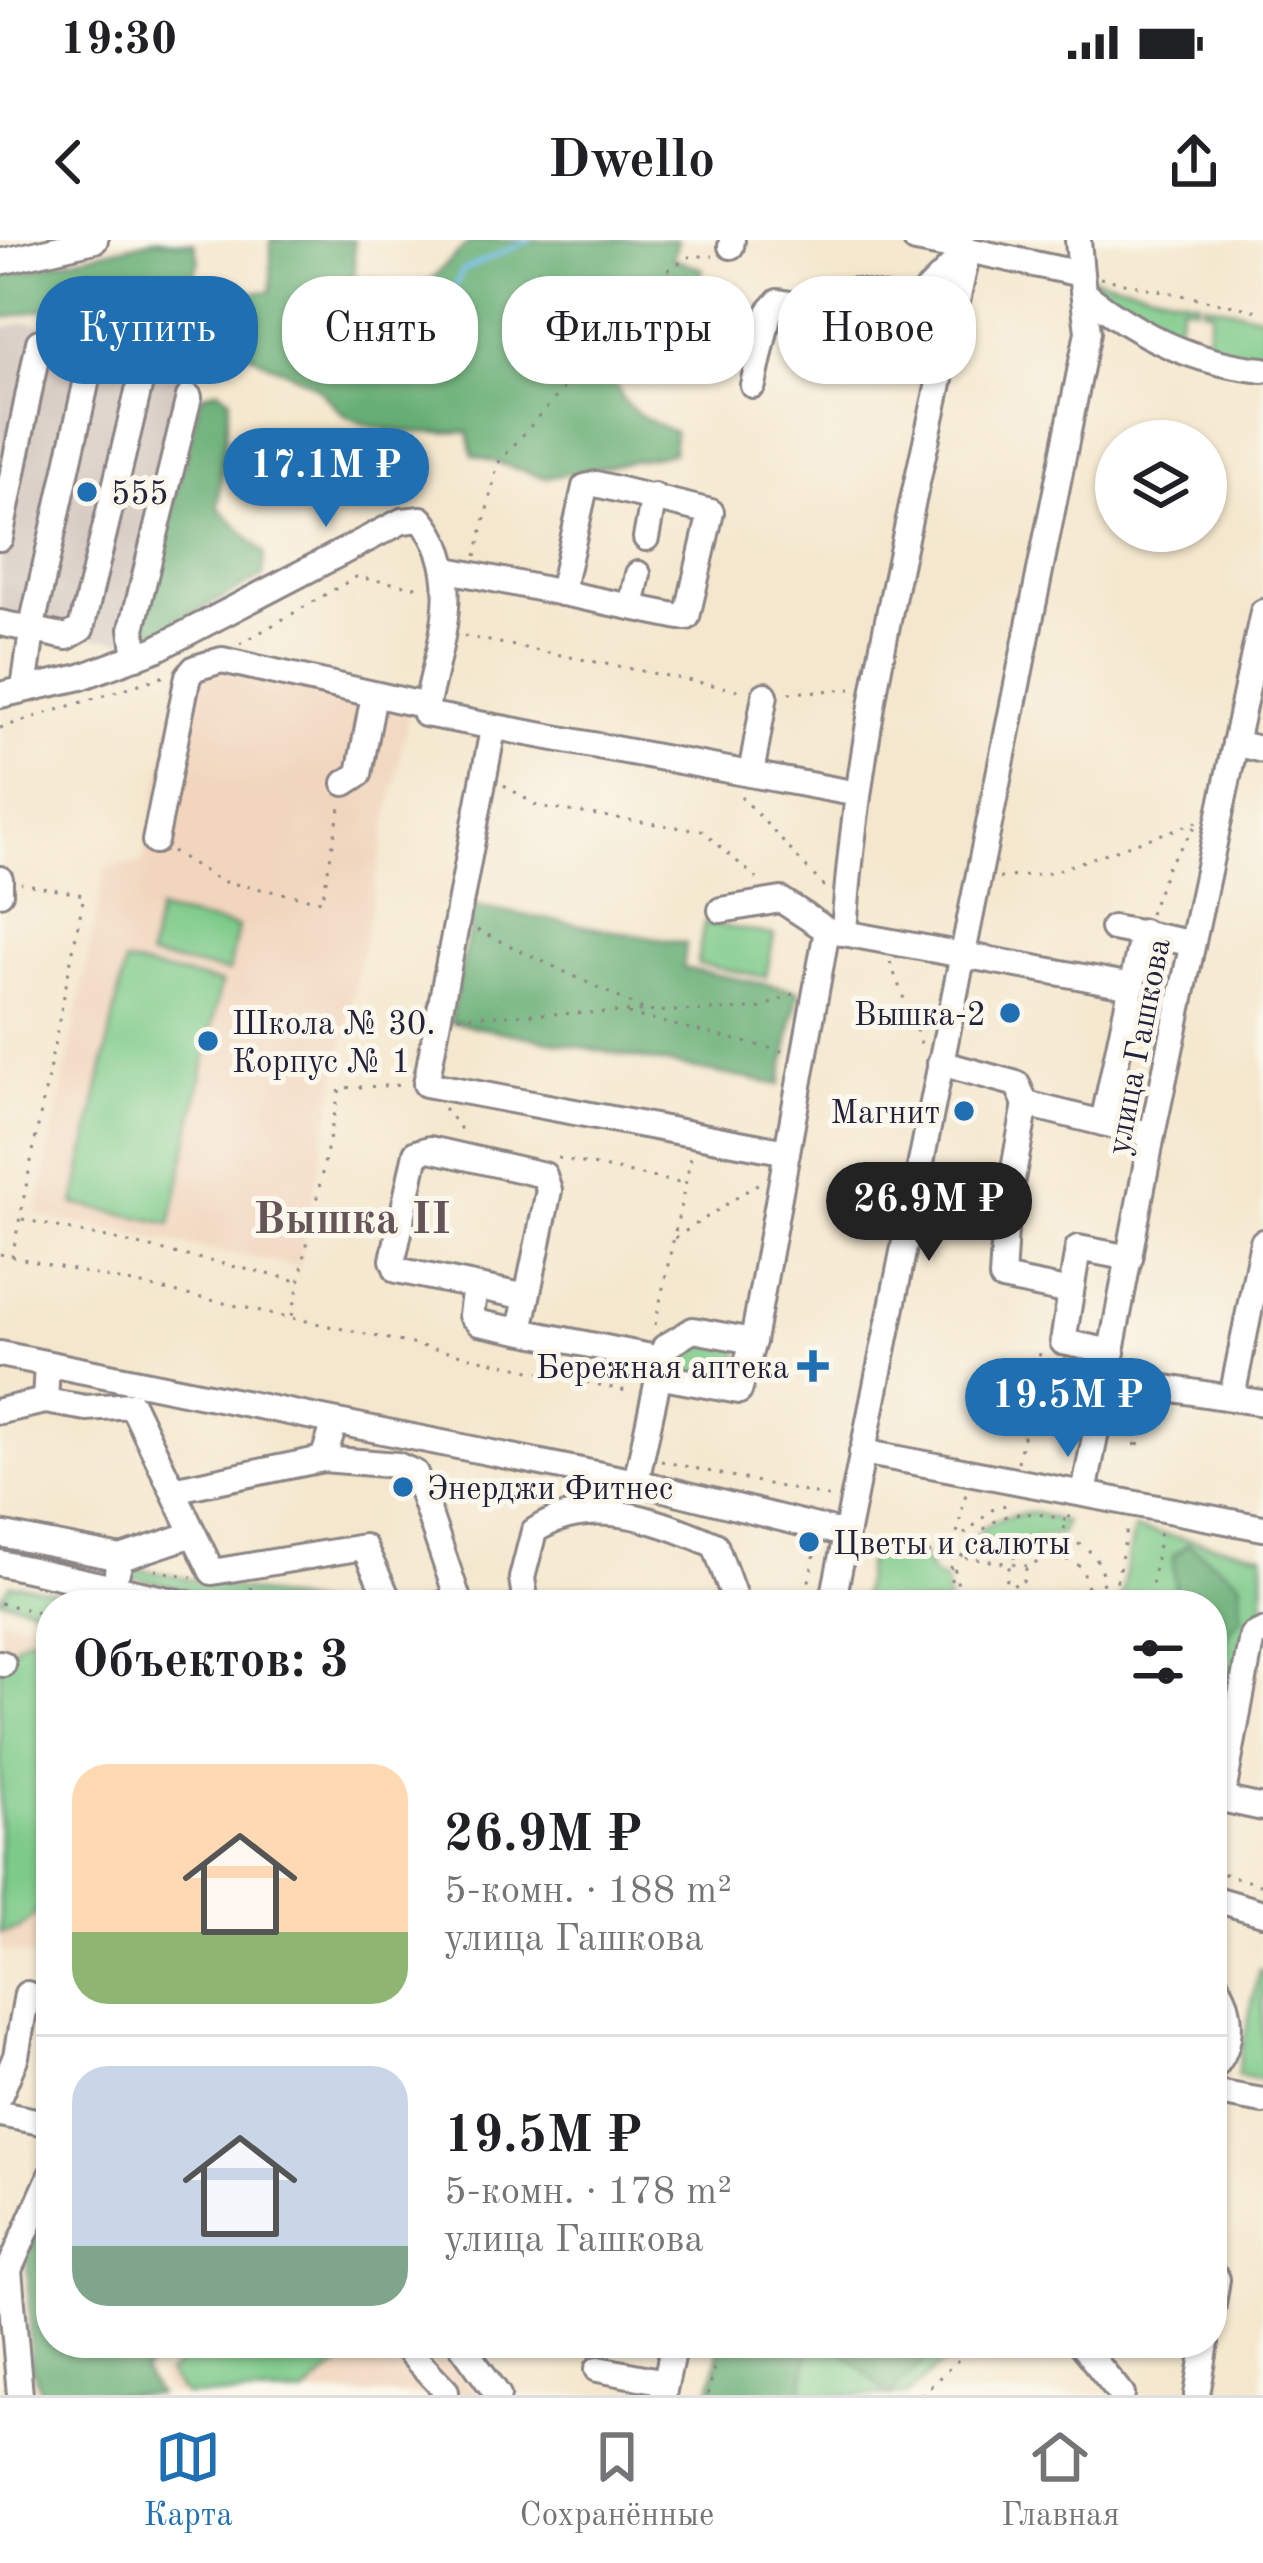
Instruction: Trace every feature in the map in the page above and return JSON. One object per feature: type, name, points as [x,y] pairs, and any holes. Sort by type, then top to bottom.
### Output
[{"type":"street","points":[[0,262],[95,240]]},
{"type":"street","points":[[916,240],[966,259],[1083,284],[1127,326],[1177,351],[1263,370]]},
{"type":"street","points":[[832,1590],[839,1499],[862,1451],[913,1194],[933,1060],[1088,332],[1078,240]]},
{"type":"street","points":[[942,276],[966,259]]},
{"type":"street","points":[[475,1287],[473,1320],[740,1391],[817,985],[838,924],[877,688],[966,259]]},
{"type":"street","points":[[753,385],[769,312],[778,302]]},
{"type":"street","points":[[0,538],[36,357]]},
{"type":"street","points":[[12,692],[32,632],[85,384]]},
{"type":"street","points":[[0,622],[67,637],[81,629],[140,384]]},
{"type":"street","points":[[136,657],[132,629],[189,397]]},
{"type":"street","points":[[12,692],[136,657],[402,521],[421,519],[460,572],[562,593],[632,607],[680,617],[691,614],[709,508],[585,487],[562,593]]},
{"type":"street","points":[[646,538],[654,496]]},
{"type":"street","points":[[426,710],[450,587],[460,572]]},
{"type":"street","points":[[632,607],[638,574]]},
{"type":"street","name":"улица Гашкова","points":[[1078,1503],[1263,612]]},
{"type":"street","points":[[155,841],[192,670],[222,660],[366,688],[374,695],[493,729],[858,794]]},
{"type":"street","points":[[345,783],[358,774],[374,695]]},
{"type":"street","points":[[751,774],[765,695]]},
{"type":"street","points":[[493,729],[426,1084],[695,1135],[786,1159]]},
{"type":"street","points":[[1235,743],[1263,750]]},
{"type":"street","points":[[0,892],[1,879]]},
{"type":"street","points":[[721,910],[781,899],[881,940],[1132,986]]},
{"type":"street","points":[[1113,928],[1191,943]]},
{"type":"street","points":[[1103,1123],[1143,932]]},
{"type":"street","points":[[933,1060],[1018,1084],[1026,1104],[1006,1212],[1002,1278],[1071,1292]]},
{"type":"street","points":[[1026,1104],[1152,1135]]},
{"type":"street","points":[[520,1331],[527,1298],[549,1190],[544,1175],[423,1150],[413,1160],[394,1265],[403,1273],[527,1298]]},
{"type":"street","points":[[913,1194],[1006,1212]]},
{"type":"street","points":[[1232,1397],[1263,1242]]},
{"type":"street","points":[[1112,1352],[1063,1342],[1078,1247],[1130,1258]]},
{"type":"street","points":[[639,1469],[655,1372],[665,1347],[686,1332],[753,1341]]},
{"type":"street","points":[[0,1354],[335,1421],[639,1469],[833,1531]]},
{"type":"street","points":[[45,1400],[47,1364]]},
{"type":"street","points":[[1105,1390],[1263,1403]]},
{"type":"street","points":[[0,1412],[45,1400],[86,1408],[132,1405],[177,1490],[190,1535],[212,1573],[364,1547],[384,1590]]},
{"type":"street","points":[[323,1459],[335,1421]]},
{"type":"street","points":[[862,1451],[1078,1503],[1263,1528]]},
{"type":"street","points":[[177,1490],[323,1459],[397,1465],[415,1473],[455,1590]]},
{"type":"street","points":[[524,1590],[522,1578],[535,1531],[595,1510],[621,1519],[645,1517],[715,1545],[732,1590]]},
{"type":"street","points":[[0,1534],[118,1569],[161,1590]]},
{"type":"street","points":[[0,1563],[118,1569],[190,1535]]},
{"type":"street","points":[[1227,1752],[1252,1636],[1263,1631]]},
{"type":"street","points":[[1227,1800],[1263,1808]]},
{"type":"street","points":[[1227,1902],[1263,1913]]},
{"type":"street","points":[[0,2094],[16,2056],[27,1994]]},
{"type":"street","points":[[1227,2095],[1263,2101]]},
{"type":"street","points":[[0,2114],[36,2121]]},
{"type":"street","points":[[20,2395],[9,2270],[36,2209]]},
{"type":"street","points":[[415,2358],[450,2394]]},
{"type":"street","points":[[471,2358],[498,2395]]},
{"type":"street","points":[[598,2369],[664,2389],[671,2358]]},
{"type":"street","points":[[1092,2358],[1122,2395]]},
{"type":"street","points":[[1197,2395],[1203,2358]]},
{"type":"path","points":[[460,572],[498,463],[564,388],[595,315],[691,256],[712,256],[731,243]]},
{"type":"path","points":[[1083,284],[1263,312]]},
{"type":"path","points":[[1200,307],[1202,299]]},
{"type":"path","points":[[440,631],[765,695],[877,688]]},
{"type":"path","points":[[715,767],[838,924]]},
{"type":"path","points":[[484,773],[537,806],[702,831],[781,899]]},
{"type":"path","points":[[155,841],[220,881],[322,901],[345,783]]},
{"type":"path","points":[[974,880],[1049,872],[1198,821],[1168,865],[1143,932]]},
{"type":"path","points":[[1,879],[84,895],[12,1257]]},
{"type":"path","points":[[457,920],[649,1012]]},
{"type":"path","points":[[881,940],[933,1060]]},
{"type":"path","points":[[439,1017],[758,1009],[817,985]]},
{"type":"path","points":[[620,1012],[804,1057]]},
{"type":"path","points":[[291,1318],[340,1088],[426,1084],[469,1140]]},
{"type":"path","points":[[0,1254],[291,1318],[655,1372],[695,1135]]},
{"type":"path","points":[[555,1158],[685,1184]]},
{"type":"path","points":[[674,1239],[786,1159]]},
{"type":"path","points":[[20,1219],[299,1281]]},
{"type":"path","points":[[1016,1469],[1043,1339],[1105,1390],[1138,1448],[1147,1397]]},
{"type":"path","points":[[639,1469],[839,1499],[833,1531],[810,1590]]},
{"type":"path","points":[[951,1590],[952,1556],[967,1489]]},
{"type":"path","points":[[1012,1513],[1010,1497],[1047,1506],[1078,1503]]},
{"type":"path","points":[[955,1542],[978,1520],[1013,1503]]},
{"type":"path","points":[[1059,1506],[1078,1503]]},
{"type":"path","points":[[866,1552],[867,1543],[1028,1566],[1053,1553],[1078,1503]]},
{"type":"path","points":[[961,1557],[984,1526],[1012,1513],[1036,1511],[1068,1521]]},
{"type":"path","points":[[978,1520],[984,1526]]},
{"type":"path","points":[[1115,1590],[1129,1520],[1145,1522]]},
{"type":"path","points":[[1152,1590],[1161,1524]]},
{"type":"path","points":[[1006,1590],[1011,1563],[1038,1539],[1063,1538],[1081,1544],[1097,1562],[1101,1590]]},
{"type":"path","points":[[1053,1553],[1082,1567],[1088,1590]]},
{"type":"path","points":[[952,1556],[959,1590]]},
{"type":"path","points":[[1007,1590],[1022,1580],[1028,1566]]},
{"type":"path","points":[[118,1569],[202,1579]]},
{"type":"path","points":[[1022,1580],[1024,1590]]},
{"type":"path","points":[[1111,1590],[1116,1586]]},
{"type":"path","points":[[243,1587],[257,1590]]},
{"type":"path","points":[[0,1603],[36,1612]]},
{"type":"path","points":[[1227,1875],[1263,1886]]},
{"type":"path","points":[[708,2395],[716,2358]]},
{"type":"path","points":[[921,2395],[960,2358]]},
{"type":"shaded area","points":[[36,324],[36,384],[193,384],[141,642],[0,631],[0,328]]},
{"type":"shaded area","name":"Школа № 30. Корпус № 1","points":[[182,667],[413,693],[299,1267],[37,1215],[106,867],[143,862]]},
{"type":"shaded area","points":[[0,1618],[36,1625],[36,1957],[0,1949]]},
{"type":"shaded area","points":[[178,2358],[449,2358],[477,2395],[171,2395],[157,2377]]},
{"type":"green space","points":[[154,240],[194,243],[199,260],[194,276],[36,276],[36,311],[0,319],[0,276]]},
{"type":"green space","points":[[271,240],[354,240],[354,276],[282,276],[282,370],[258,358],[258,292],[271,291]]},
{"type":"green space","points":[[471,240],[678,240],[673,259],[703,269],[701,276],[502,276],[502,384],[616,384],[637,413],[674,432],[673,453],[546,478],[473,455],[468,432],[422,433],[362,423],[348,417],[313,385],[478,384],[478,276],[435,276]]},
{"type":"green space","points":[[1090,277],[1198,301],[1197,307],[1182,304],[1175,337],[1205,343],[1212,311],[1203,308],[1204,303],[1263,316],[1263,366],[1181,347],[1097,292]]},
{"type":"green space","points":[[218,389],[230,398],[218,507],[264,553],[263,576],[149,638],[142,626],[201,396]]},
{"type":"green space","points":[[474,906],[686,944],[683,968],[799,991],[780,1085],[450,1022]]},
{"type":"green space","points":[[158,911],[238,927],[229,972],[149,957]]},
{"type":"green space","points":[[704,923],[774,935],[766,977],[697,964]]},
{"type":"green space","points":[[125,963],[221,983],[171,1224],[74,1204]]},
{"type":"green space","points":[[690,1342],[740,1348],[734,1387],[670,1368],[673,1356]]},
{"type":"green space","points":[[1036,1513],[1065,1522],[1061,1535],[1032,1539],[1011,1556],[971,1552],[986,1526],[1004,1517]]},
{"type":"green space","points":[[1134,1529],[1263,1554],[1263,1624],[1227,1748],[1227,1590],[1122,1590]]},
{"type":"green space","points":[[1188,1544],[1240,1581],[1242,1616],[1227,1635],[1227,1590],[1175,1590],[1173,1556]]},
{"type":"green space","points":[[893,1548],[923,1556],[933,1575],[946,1581],[947,1590],[863,1590],[866,1566],[874,1552],[891,1555]]},
{"type":"green space","points":[[129,1567],[243,1590],[188,1590],[135,1578]]},
{"type":"green space","points":[[10,1584],[50,1590],[36,1590],[36,1608],[0,1599]]},
{"type":"green space","points":[[26,1637],[36,1637],[36,1913],[19,1929],[0,1933],[0,1656]]},
{"type":"green space","points":[[1259,1969],[1263,1970],[1263,2080],[1237,2075]]},
{"type":"green space","points":[[36,2232],[36,2358],[156,2358],[143,2371],[158,2395],[42,2395],[31,2365],[27,2254]]},
{"type":"green space","points":[[185,2358],[347,2358],[304,2395],[185,2395],[167,2374]]},
{"type":"green space","points":[[718,2358],[807,2358],[801,2395],[709,2395]]},
{"type":"green space","points":[[720,2358],[948,2358],[907,2395],[712,2395]]},
{"type":"green space","points":[[850,2358],[928,2358],[889,2395]]},
{"type":"waterway","points":[[460,276],[529,240]]},
{"type":"place","name":"555","points":[[87,492]]},
{"type":"place","name":"Вышка-2","points":[[1010,1013]]},
{"type":"place","name":"Школа № 30. Корпус № 1","points":[[208,1041]]},
{"type":"place","name":"Магнит","points":[[964,1111]]},
{"type":"place","name":"Бережная аптека","points":[[813,1366]]},
{"type":"place","name":"Энерджи Фитнес","points":[[403,1487]]},
{"type":"place","name":"Цветы и салюты","points":[[809,1542]]},
{"type":"district","name":"Вышка II","points":[[352,1217]]}]
